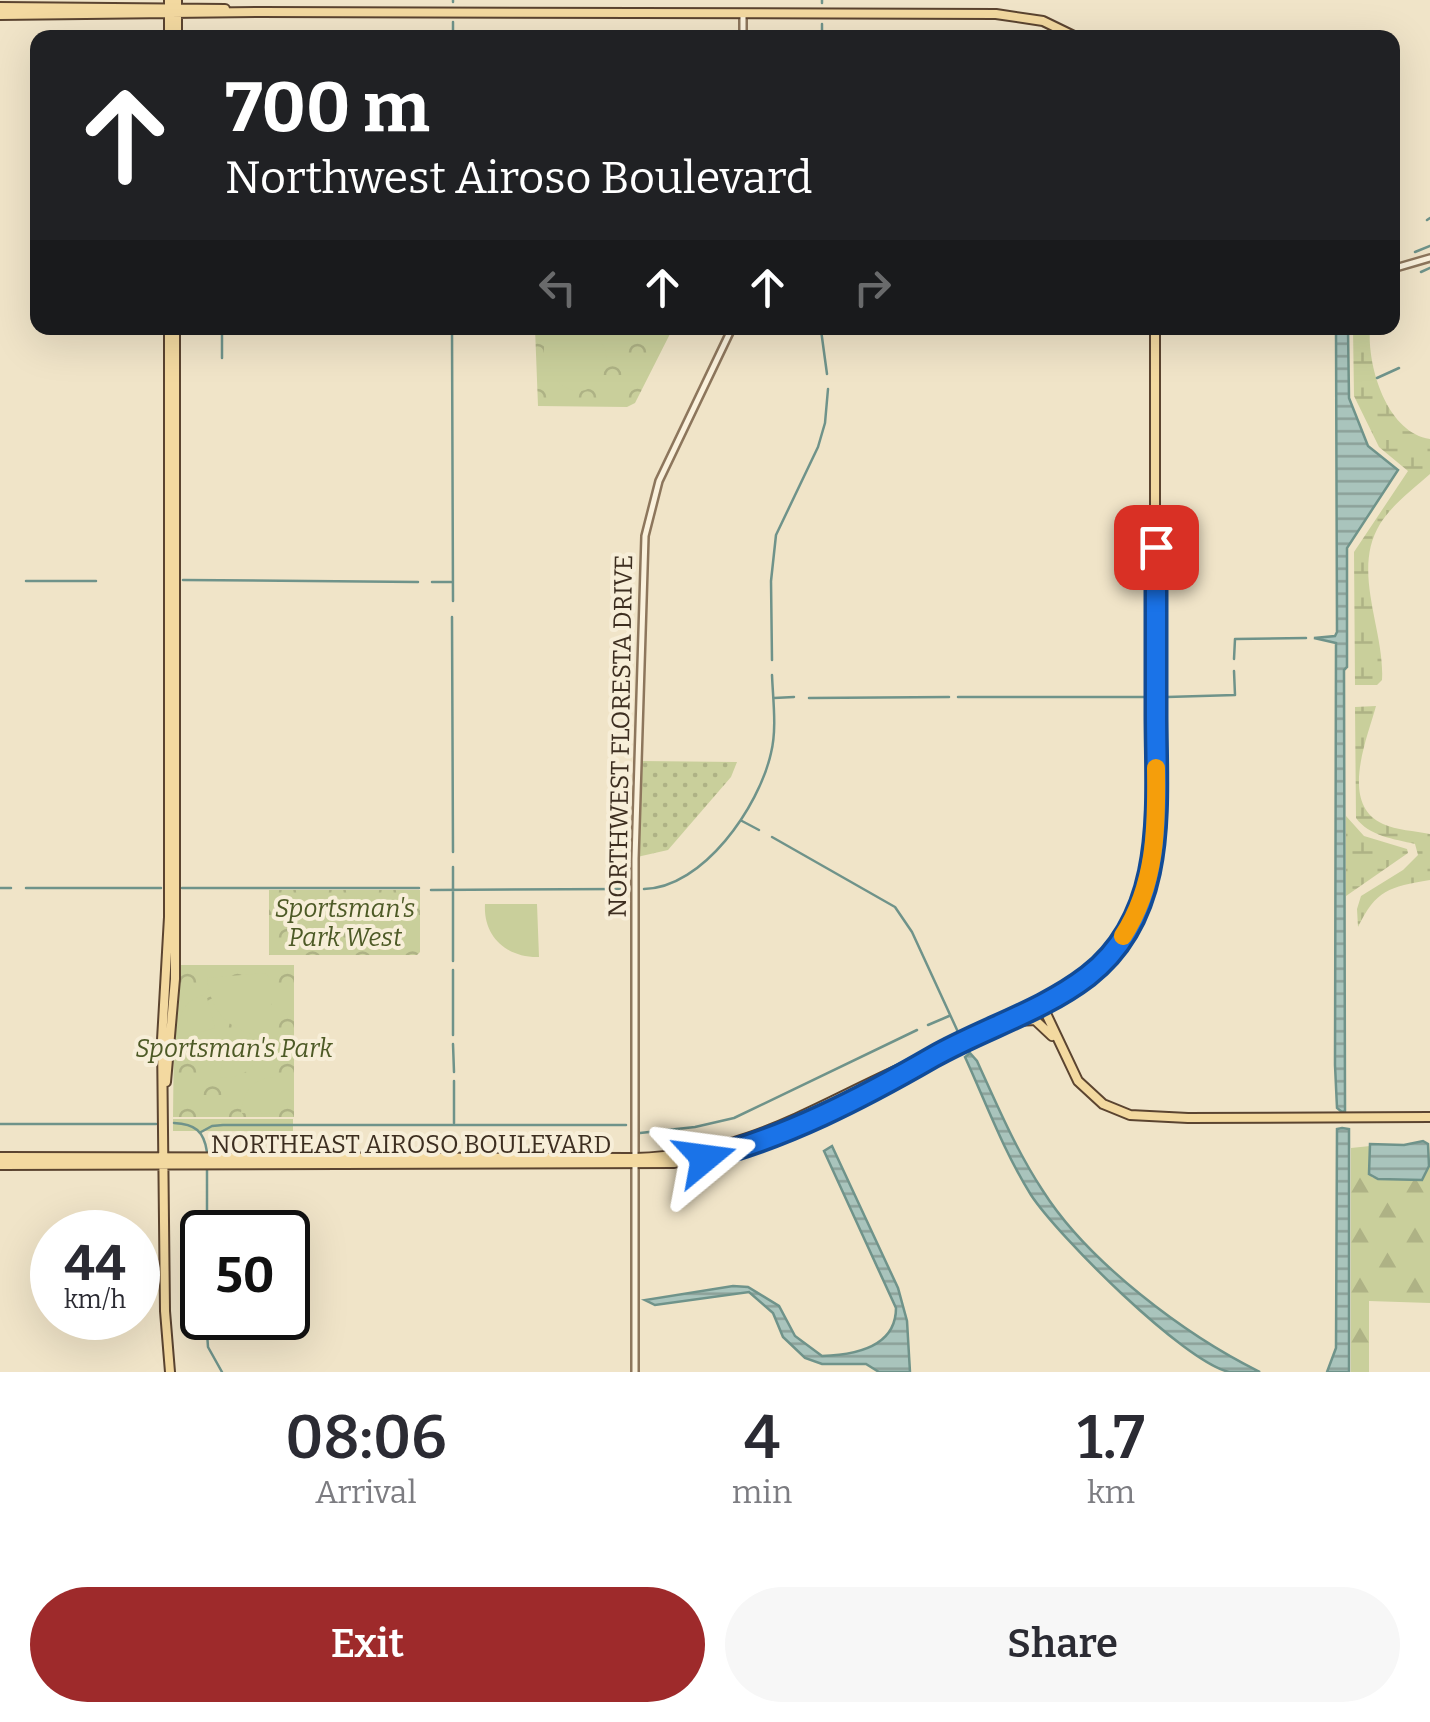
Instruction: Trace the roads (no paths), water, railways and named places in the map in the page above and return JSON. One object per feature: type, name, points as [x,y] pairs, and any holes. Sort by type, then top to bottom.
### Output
[{"type":"main road","points":[[0,7],[45,12],[78,7],[260,12],[996,14],[1043,21],[1062,30]]},
{"type":"main road","points":[[0,15],[173,8]]},
{"type":"main road","points":[[170,1372],[165,1312],[162,1035],[171,960],[175,652],[172,335]]},
{"type":"main road","name":"NORTHEAST AIROSO BOULEVARD","points":[[0,1161],[705,1158],[756,1144],[890,1082],[934,1056],[1042,1005],[1090,974],[1121,939],[1138,910],[1152,866],[1155,841],[1155,335]]},
{"type":"main road","points":[[171,960],[168,613],[172,551]]},
{"type":"main road","points":[[168,613],[175,652]]},
{"type":"main road","points":[[1042,1005],[1070,1069],[1091,1096],[1130,1116],[1428,1118]]},
{"type":"main road","points":[[1008,1022],[1034,1020],[1056,1040]]},
{"type":"street","points":[[743,14],[743,30]]},
{"type":"street","points":[[1400,267],[1430,258]]},
{"type":"street","name":"NORTHWEST FLORESTA DRIVE","points":[[635,1372],[635,859],[645,536],[663,471],[729,335]]},
{"type":"water","points":[[1336,335],[1348,335],[1349,398],[1368,446],[1398,470],[1347,548],[1342,1112],[1337,1108],[1335,1065],[1336,643],[1314,638],[1335,636]]},
{"type":"water","points":[[970,1053],[1033,1175],[1085,1244],[1170,1317],[1260,1372],[1229,1372],[1182,1345],[1123,1295],[1045,1214],[1012,1162],[965,1057]]},
{"type":"water","points":[[1337,1129],[1349,1129],[1349,1372],[1327,1372],[1336,1348]]},
{"type":"water","points":[[1370,1144],[1428,1144],[1429,1166],[1422,1180],[1378,1179],[1369,1174]]},
{"type":"water","points":[[832,1146],[898,1288],[907,1321],[910,1372],[879,1372],[866,1364],[822,1364],[805,1358],[783,1337],[773,1313],[749,1292],[655,1305],[645,1300],[748,1287],[779,1306],[795,1336],[822,1356],[859,1351],[881,1341],[894,1322],[896,1308],[824,1151]]},
{"type":"waterway","points":[[453,22],[453,30]]},
{"type":"waterway","points":[[822,24],[822,30]]},
{"type":"waterway","points":[[1415,252],[1430,246]]},
{"type":"waterway","points":[[1421,272],[1430,268]]},
{"type":"waterway","points":[[222,335],[222,358]]},
{"type":"waterway","points":[[452,335],[453,601]]},
{"type":"waterway","points":[[822,335],[827,374]]},
{"type":"waterway","points":[[1377,378],[1399,368]]},
{"type":"waterway","points":[[772,660],[771,581],[776,535],[818,447],[828,389]]},
{"type":"waterway","points":[[183,580],[418,582]]},
{"type":"waterway","points":[[26,581],[96,581]]},
{"type":"waterway","points":[[432,582],[451,582]]},
{"type":"waterway","points":[[452,617],[453,852]]},
{"type":"waterway","points":[[1234,659],[1235,639],[1306,638]]},
{"type":"waterway","points":[[1167,697],[1235,695],[1234,671]]},
{"type":"waterway","points":[[644,889],[666,885],[687,875],[707,860],[741,819],[765,774],[773,744],[772,675]]},
{"type":"waterway","points":[[774,698],[794,697]]},
{"type":"waterway","points":[[809,698],[949,697]]},
{"type":"waterway","points":[[958,697],[1144,697]]},
{"type":"waterway","points":[[742,821],[759,830]]},
{"type":"waterway","points":[[772,837],[895,907],[912,932],[958,1032]]},
{"type":"waterway","points":[[453,867],[453,961]]},
{"type":"waterway","points":[[0,888],[11,888]]},
{"type":"waterway","points":[[26,888],[161,888]]},
{"type":"waterway","points":[[182,888],[419,888]]},
{"type":"waterway","points":[[431,890],[624,889]]},
{"type":"waterway","points":[[453,970],[453,1035]]},
{"type":"waterway","points":[[928,1025],[949,1016]]},
{"type":"waterway","points":[[640,1133],[734,1118],[917,1030]]},
{"type":"waterway","points":[[453,1044],[454,1072]]},
{"type":"waterway","points":[[454,1081],[454,1123]]},
{"type":"waterway","points":[[174,1123],[197,1130],[207,1152]]},
{"type":"waterway","points":[[0,1124],[156,1124]]},
{"type":"waterway","points":[[201,1132],[223,1125],[626,1125]]},
{"type":"waterway","points":[[207,1170],[207,1210]]},
{"type":"waterway","points":[[208,1340],[222,1372]]},
{"type":"park label","name":"Sportsman's Park West","points":[[345,922]]},
{"type":"park label","name":"Sportsman's Park","points":[[234,1048]]}]
